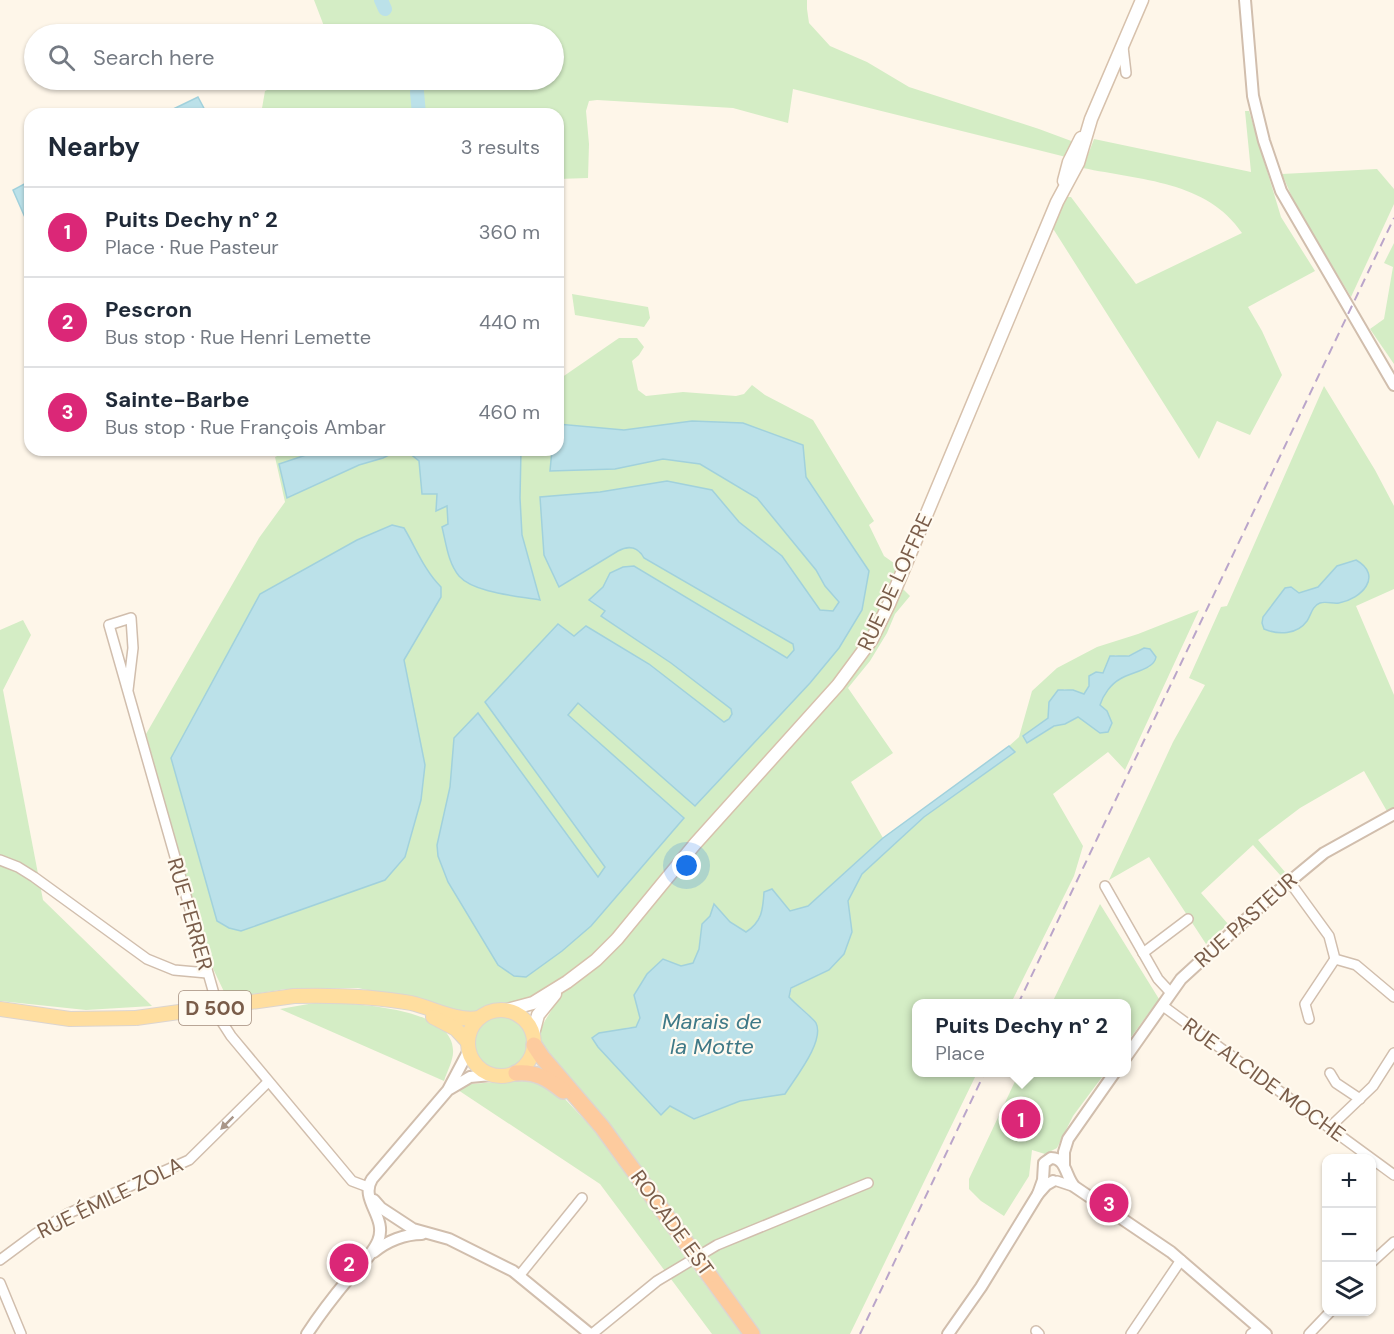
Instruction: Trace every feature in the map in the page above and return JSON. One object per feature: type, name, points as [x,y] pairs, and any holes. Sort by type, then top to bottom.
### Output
[{"type":"highway","points":[[534,1040],[542,1057],[591,1114]]},
{"type":"highway","points":[[516,1073],[533,1073],[544,1076],[591,1114]]},
{"type":"highway","name":"ROCADE EST","points":[[591,1114],[752,1334]]},
{"type":"main road","name":"RUE DE LOFFRE","points":[[507,1010],[533,1003],[567,982],[600,956],[617,939],[702,836],[825,701],[872,639],[889,604],[1058,201],[1072,155],[1091,119],[1142,0]]},
{"type":"main road","name":"RUE DE LOFFRE","points":[[534,1040],[540,1012],[567,982]]},
{"type":"main road","name":"D 500","points":[[0,1009],[70,1019],[136,1018],[294,996],[336,995],[414,1004],[466,1019],[479,1018]]},
{"type":"main road","name":"D 500","points":[[382,1000],[441,1020],[461,1033],[468,1046]]},
{"type":"main road","points":[[507,1010],[522,1017],[534,1040],[529,1062],[516,1073],[506,1077],[491,1075],[477,1066],[468,1046],[472,1027],[479,1018],[491,1011],[507,1010]]},
{"type":"street","points":[[1245,0],[1253,96],[1264,141],[1281,191],[1394,385]]},
{"type":"street","points":[[1122,45],[1126,73]]},
{"type":"street","name":"RUE FERRER","points":[[128,690],[134,648],[131,618],[109,625],[224,1027],[352,1181],[368,1186]]},
{"type":"street","name":"RUE PASTEUR","points":[[1131,1051],[1185,975],[1288,881],[1332,848],[1394,814]]},
{"type":"street","points":[[0,860],[18,867],[40,881],[147,959],[174,970],[207,973]]},
{"type":"street","points":[[1288,881],[1329,936],[1335,959],[1305,1005],[1309,1018]]},
{"type":"street","points":[[1105,886],[1158,979],[1171,993]]},
{"type":"street","points":[[1143,953],[1188,919]]},
{"type":"street","points":[[1335,959],[1356,965],[1394,997]]},
{"type":"street","name":"RUE ALCIDE MOCHE","points":[[1163,1006],[1394,1175]]},
{"type":"street","points":[[307,1334],[377,1242],[378,1215],[369,1198],[368,1186],[448,1090],[468,1046]]},
{"type":"street","points":[[1329,1127],[1373,1086],[1394,1053]]},
{"type":"street","points":[[1330,1073],[1339,1086],[1360,1099]]},
{"type":"street","points":[[448,1090],[467,1078],[491,1075]]},
{"type":"street","points":[[1111,1077],[1068,1139],[1043,1165],[1181,1260],[1259,1332]]},
{"type":"street","name":"RUE ÉMILE ZOLA","points":[[0,1260],[67,1214],[189,1160],[268,1082]]},
{"type":"street","points":[[948,1334],[1038,1194],[1057,1175],[1068,1139]]},
{"type":"street","points":[[1049,1159],[1058,1159],[1057,1175]]},
{"type":"street","points":[[368,1186],[371,1197],[378,1205],[413,1229],[453,1241],[519,1276],[591,1334],[657,1281],[717,1245],[868,1183]]},
{"type":"street","points":[[519,1276],[582,1198]]},
{"type":"street","points":[[379,1229],[384,1218],[399,1219]]},
{"type":"street","points":[[397,1239],[404,1228],[399,1219]]},
{"type":"street","points":[[379,1229],[384,1239],[397,1239]]},
{"type":"street","points":[[363,1261],[378,1248],[397,1239],[415,1234],[435,1235]]},
{"type":"street","points":[[1376,1258],[1394,1242]]},
{"type":"street","points":[[1131,1334],[1181,1260]]},
{"type":"street","points":[[0,1283],[20,1334]]},
{"type":"street","points":[[1309,1334],[1325,1316]]},
{"type":"green space","points":[[314,0],[807,0],[809,23],[830,46],[867,62],[909,87],[1074,142],[1066,157],[793,89],[788,123],[733,108],[597,100],[589,101],[586,111],[589,144],[588,178],[564,179],[564,108],[262,108],[265,91],[267,90],[564,90],[564,24],[323,24]]},
{"type":"green space","points":[[1245,111],[1249,111],[1281,217],[1315,271],[1248,307],[1282,375],[1250,435],[1217,421],[1199,459],[1052,227],[1064,197],[1071,197],[1136,284],[1242,233],[1227,216],[1210,203],[1191,193],[1149,180],[1083,168],[1094,139],[1251,172]]},
{"type":"green space","points":[[1377,169],[1394,189],[1394,204],[1351,297],[1295,204],[1282,174]]},
{"type":"green space","points":[[1394,243],[1394,364],[1370,329],[1384,319],[1393,267],[1384,263]]},
{"type":"green space","points":[[572,294],[648,307],[650,318],[644,327],[575,315]]},
{"type":"green space","points":[[619,338],[637,338],[644,347],[632,361],[638,390],[646,396],[683,392],[736,396],[744,394],[752,385],[765,395],[813,420],[874,521],[869,525],[884,556],[898,566],[893,579],[910,596],[895,614],[887,633],[870,661],[848,688],[893,753],[851,782],[883,838],[808,907],[790,911],[772,889],[754,927],[746,932],[730,922],[714,904],[710,916],[702,924],[699,949],[693,963],[681,966],[663,959],[647,974],[634,995],[640,1018],[636,1027],[625,1028],[661,1115],[670,1106],[695,1119],[740,1101],[785,1093],[808,1059],[818,1031],[816,1023],[789,997],[792,988],[829,970],[852,932],[848,901],[862,874],[924,817],[1014,753],[1009,746],[1019,737],[1032,691],[1057,668],[1097,647],[1199,610],[1125,770],[1108,752],[1053,794],[1083,846],[1074,876],[1013,999],[912,999],[912,1077],[975,1077],[850,1334],[761,1334],[577,1085],[558,1068],[547,1054],[541,1039],[541,1030],[555,1004],[513,1002],[472,1013],[358,988],[286,989],[227,998],[207,956],[146,734],[259,538],[285,502],[275,457],[564,456],[564,376]],"holes":[[[1144,648],[1150,667],[1120,679],[1107,689],[1099,706],[1100,733],[1079,717],[1055,726],[1027,743],[1023,736],[1048,718],[1064,689],[1084,694],[1096,672],[1103,673],[1115,655],[1126,656]]]},
{"type":"green space","points":[[1324,386],[1394,506],[1394,589],[1356,606],[1394,695],[1394,809],[1388,813],[1364,771],[1300,808],[1258,840],[1285,872],[1281,876],[1253,845],[1201,893],[1228,924],[1206,944],[1149,857],[1109,880],[1173,742],[1205,685],[1189,678],[1221,607],[1227,606]]},
{"type":"green space","points":[[23,620],[31,635],[3,690],[43,900],[152,1006],[86,1010],[0,1001],[0,630]]},
{"type":"green space","points":[[1100,904],[1159,999],[1131,1037],[1131,999],[1054,999]]},
{"type":"green space","points":[[320,1002],[398,1010],[436,1024],[448,1035],[453,1050],[444,1081],[280,1009]]},
{"type":"green space","points":[[496,1016],[506,1016],[516,1020],[524,1028],[528,1043],[524,1058],[516,1066],[506,1070],[496,1070],[486,1066],[478,1058],[474,1048],[474,1038],[478,1028],[486,1020]]},
{"type":"green space","points":[[1017,1077],[1102,1077],[1073,1116],[1057,1148],[1045,1154],[1032,1150],[1029,1176],[1004,1216],[981,1201],[969,1189],[969,1179]]},
{"type":"green space","points":[[536,1080],[565,1099],[594,1130],[618,1160],[684,1256],[742,1334],[712,1334],[600,1184],[458,1090],[471,1084]]},
{"type":"water","points":[[198,97],[204,108],[175,108]]},
{"type":"water","points":[[24,184],[24,215],[13,190]]},
{"type":"water","points":[[692,421],[743,423],[803,445],[806,477],[869,571],[862,610],[839,648],[810,683],[695,806],[578,703],[568,715],[684,818],[591,926],[526,977],[514,976],[498,965],[448,882],[438,856],[437,845],[450,787],[454,738],[478,713],[598,877],[605,867],[485,702],[558,624],[574,636],[586,626],[649,664],[724,722],[729,719],[732,714],[731,709],[671,663],[601,616],[605,611],[589,600],[603,587],[610,573],[623,567],[634,566],[787,658],[794,650],[793,644],[644,558],[639,551],[633,548],[618,551],[559,587],[544,555],[540,497],[600,492],[667,481],[712,490],[739,522],[782,556],[820,610],[833,611],[839,602],[757,498],[700,464],[663,459],[615,469],[550,471],[551,456],[564,456],[564,425],[624,430]]},
{"type":"water","points":[[303,456],[387,456],[359,465],[287,498],[279,464]]},
{"type":"water","points":[[413,456],[521,456],[522,535],[540,600],[485,590],[466,582],[459,576],[450,559],[442,527],[448,524],[447,506],[436,511],[437,494],[422,494],[419,461]]},
{"type":"water","points":[[392,525],[404,528],[425,566],[441,587],[441,597],[404,660],[425,765],[421,800],[405,857],[385,880],[241,931],[229,928],[217,921],[171,758],[260,594],[357,540]]},
{"type":"water","points":[[1356,560],[1364,566],[1369,580],[1355,597],[1339,603],[1317,604],[1303,626],[1293,631],[1281,633],[1264,629],[1263,617],[1285,588],[1291,587],[1299,593],[1318,587],[1337,566]]},
{"type":"water","points":[[1144,648],[1150,649],[1156,657],[1151,665],[1117,681],[1101,701],[1100,705],[1107,711],[1112,723],[1108,732],[1100,733],[1078,717],[1065,724],[1054,726],[1027,743],[1023,736],[1048,718],[1049,702],[1058,690],[1073,690],[1084,694],[1089,686],[1089,676],[1096,672],[1103,673],[1110,656],[1129,656]]},
{"type":"water","name":"Marais de la Motte","points":[[1009,746],[1015,752],[924,817],[862,874],[848,901],[852,932],[844,954],[829,970],[791,988],[789,997],[816,1023],[818,1031],[808,1059],[785,1094],[740,1101],[694,1119],[670,1106],[661,1115],[598,1047],[592,1038],[599,1033],[636,1027],[640,1018],[634,995],[647,974],[663,959],[681,966],[693,963],[699,949],[702,924],[710,916],[714,904],[730,922],[746,932],[758,919],[764,892],[772,889],[790,911],[808,906],[883,838]]},
{"type":"waterway","points":[[381,0],[385,9]]},
{"type":"waterway","points":[[417,92],[418,108]]},
{"type":"railway","points":[[1020,999],[1394,218]]},
{"type":"railway","points":[[860,1334],[983,1077]]},
{"type":"place","name":"Puits Dechy n° 2","points":[[1021,1119]]},
{"type":"place","name":"Sainte-Barbe","points":[[1109,1203]]},
{"type":"place","name":"Pescron","points":[[349,1263]]}]
